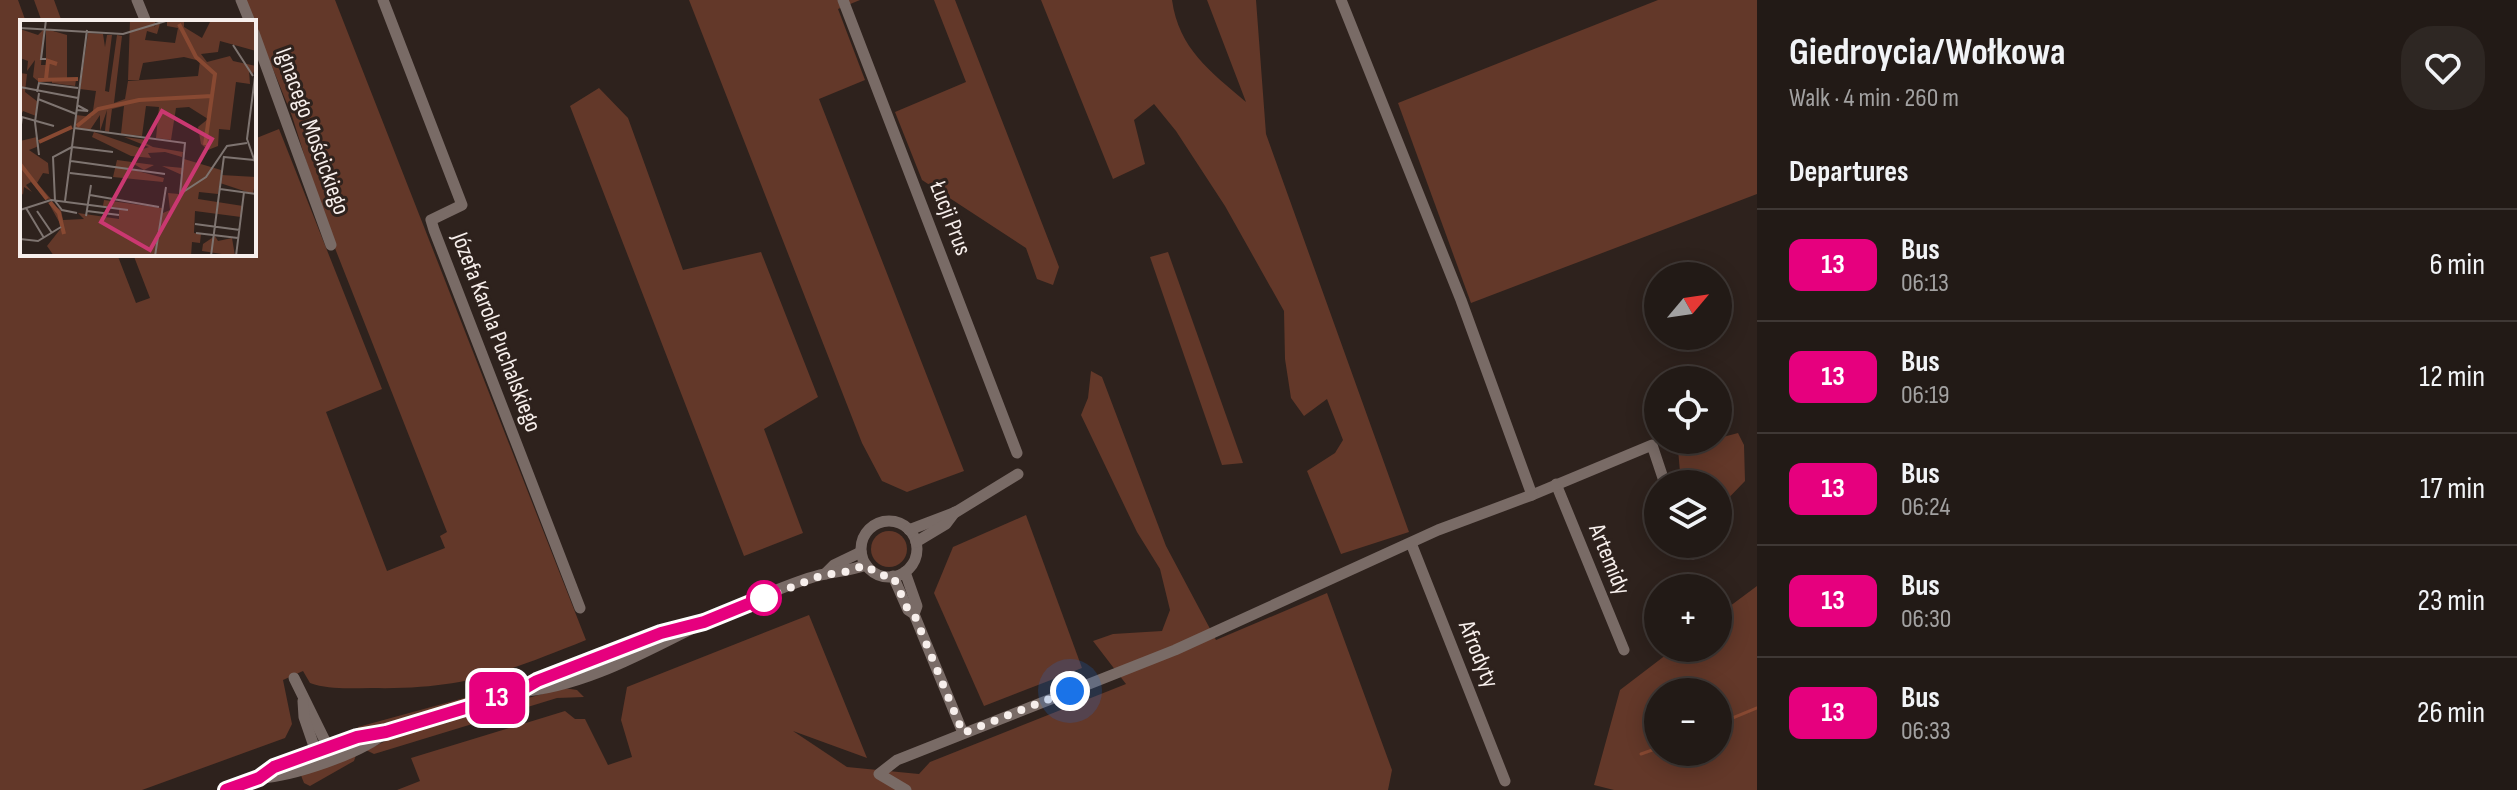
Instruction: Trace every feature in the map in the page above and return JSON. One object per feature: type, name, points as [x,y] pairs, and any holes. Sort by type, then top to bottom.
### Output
[{"type":"street","points":[[137,0],[145,20]]},
{"type":"street","points":[[241,0],[249,20]]},
{"type":"street","name":"Józefa Karola Puchalskiego","points":[[383,0],[462,205],[431,220],[434,230],[580,608]]},
{"type":"street","name":"Łucji Prus","points":[[843,0],[1017,453]]},
{"type":"street","points":[[1341,0],[1461,300],[1532,495]]},
{"type":"street","name":"Ignacego Mościckiego","points":[[256,39],[331,245]]},
{"type":"street","points":[[906,790],[879,774],[897,760],[1175,650],[1411,543],[1652,445],[1660,470]]},
{"type":"street","points":[[909,530],[956,512],[1018,474]]},
{"type":"street","name":"Artemidy","points":[[1556,484],[1624,650]]},
{"type":"street","points":[[916,542],[946,524],[956,512]]},
{"type":"street","points":[[894,522],[909,530],[916,542],[915,559],[899,574],[878,575],[866,565],[861,552],[864,537],[877,524],[894,522]]},
{"type":"street","name":"Afrodyty","points":[[1411,543],[1505,781]]},
{"type":"street","points":[[825,574],[834,565],[861,552]]},
{"type":"street","points":[[226,790],[259,778],[278,777],[330,752],[365,746],[386,732],[518,692],[537,681],[584,670],[678,627],[704,622],[825,574],[839,574],[866,565]]},
{"type":"street","points":[[899,574],[917,606],[914,614],[963,733]]},
{"type":"street","points":[[294,678],[317,757]]},
{"type":"street","points":[[303,701],[314,713],[330,752]]},
{"type":"shaded area","points":[[0,0],[18,0],[25,20],[20,20],[20,256],[118,256],[136,303],[150,298],[134,256],[256,256],[256,138],[279,129],[382,389],[326,412],[387,571],[445,548],[440,536],[447,532],[327,228],[292,116],[256,27],[256,20],[253,20],[245,0],[335,0],[586,640],[506,670],[431,686],[332,688],[310,683],[303,671],[283,680],[292,724],[285,738],[142,790],[0,790]]},
{"type":"shaded area","points":[[34,0],[54,0],[61,20],[41,20]]},
{"type":"shaded area","points":[[689,0],[860,0],[838,9],[865,80],[819,99],[964,471],[907,492],[882,481],[862,443]]},
{"type":"shaded area","points":[[934,0],[955,0],[1059,267],[1053,285],[1037,279],[1026,248],[922,180],[895,112],[966,82]]},
{"type":"shaded area","points":[[1041,0],[1172,0],[1181,32],[1189,46],[1246,102],[1207,0],[1256,0],[1266,134],[1409,532],[1341,554],[1307,471],[1335,453],[1343,440],[1327,399],[1304,416],[1291,398],[1285,359],[1284,311],[1225,206],[1176,131],[1154,104],[1134,120],[1145,164],[1113,179]]},
{"type":"shaded area","points":[[1658,0],[1757,0],[1757,194],[1471,303],[1398,103]]},
{"type":"shaded area","points":[[599,88],[628,118],[683,270],[761,252],[818,397],[764,429],[803,533],[744,556],[570,106]]},
{"type":"shaded area","points":[[1168,252],[1243,463],[1222,465],[1150,257]]},
{"type":"shaded area","points":[[1091,371],[1102,377],[1166,546],[1216,640],[1327,593],[1392,770],[1388,790],[397,790],[420,781],[411,758],[565,711],[575,719],[585,719],[608,765],[632,757],[621,720],[627,687],[809,615],[867,758],[793,731],[847,767],[919,774],[930,762],[1126,684],[1093,641],[1113,634],[1162,631],[1170,610],[1160,569],[1137,532],[1081,415],[1088,398]]},
{"type":"shaded area","points":[[1738,433],[1744,445],[1745,481],[1732,494],[1732,470],[1680,470],[1678,454],[1732,454],[1732,435]]},
{"type":"shaded area","points":[[1026,515],[1082,668],[984,706],[934,593],[953,547]]},
{"type":"shaded area","points":[[889,531],[902,536],[907,549],[902,562],[889,567],[876,562],[871,549],[876,536]]},
{"type":"shaded area","points":[[1757,586],[1757,790],[1614,790],[1594,785],[1620,690],[1657,662],[1732,662],[1732,605]]},
{"type":"shaded area","points":[[613,643],[610,650],[496,692],[359,732],[358,727],[497,689]]},
{"type":"shaded area","points":[[564,688],[577,690],[584,697],[557,698],[374,754],[366,750],[408,731]]},
{"type":"shaded area","points":[[356,755],[354,761],[310,786],[304,783],[300,773]]},
{"type":"waterway","points":[[1732,718],[1757,708]]},
{"type":"bus line","name":"13","points":[[226,790],[315,751],[518,692],[537,681],[661,633],[704,622],[765,597]]},
{"type":"route","points":[[764,598],[825,574],[839,574],[866,565],[878,575],[893,576],[908,610],[914,614],[963,733],[1070,691]]}]
